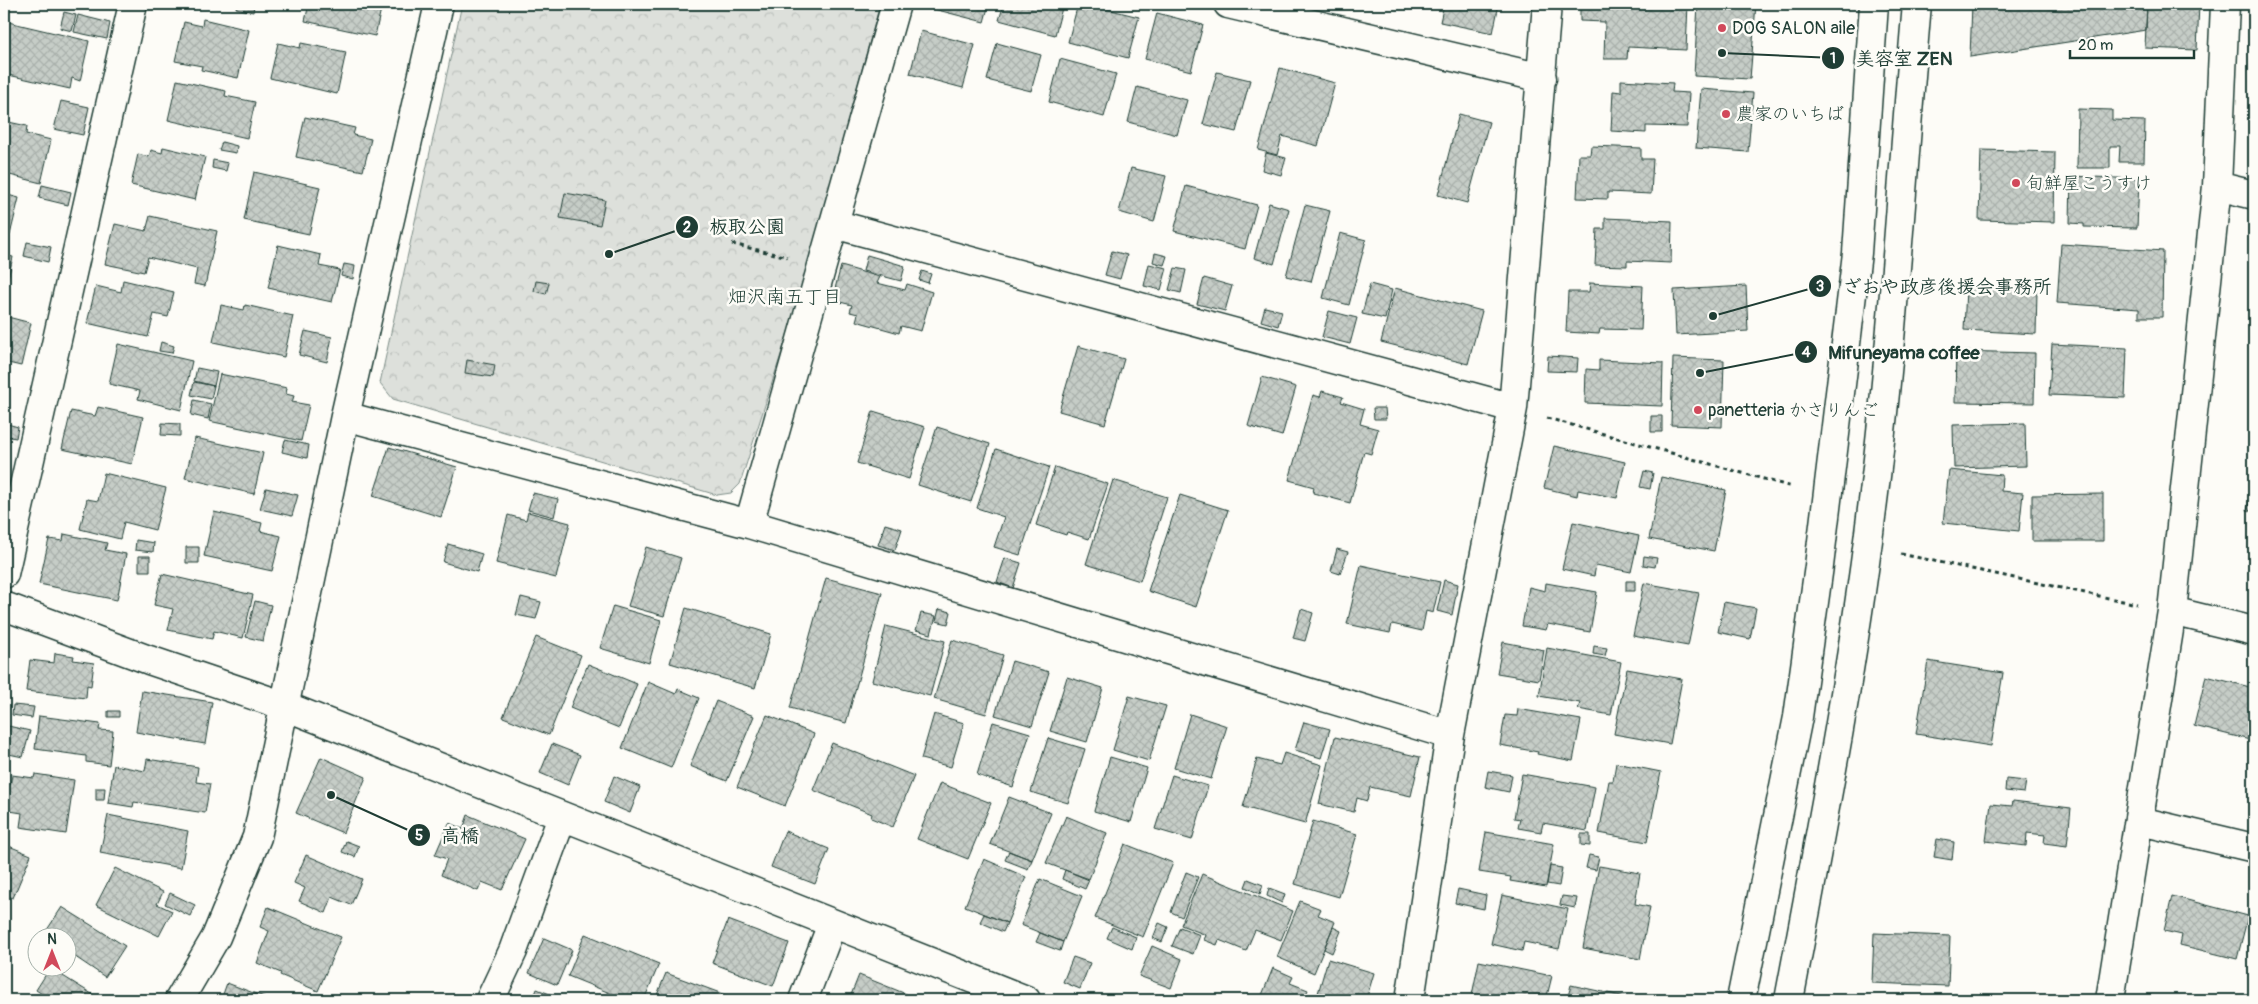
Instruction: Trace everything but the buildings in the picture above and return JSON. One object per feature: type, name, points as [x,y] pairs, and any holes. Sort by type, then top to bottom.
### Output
[{"type":"street","points":[[4,574],[133,4]]},
{"type":"street","points":[[178,1000],[216,937],[256,837],[345,416],[439,4]]},
{"type":"street","points":[[749,524],[896,4]]},
{"type":"street","points":[[1228,4],[1542,78]]},
{"type":"street","points":[[1410,1000],[1450,735],[1513,408],[1547,4]]},
{"type":"street","points":[[1740,1000],[1798,718],[1819,566],[1857,253],[1874,4]]},
{"type":"street","points":[[1788,1000],[1841,723],[1871,517],[1892,322],[1917,4]]},
{"type":"street","points":[[2110,1000],[2172,611],[2217,186],[2225,4]]},
{"type":"street","points":[[2217,186],[2254,195]]},
{"type":"street","points":[[834,224],[1513,408]]},
{"type":"street","points":[[345,416],[749,524],[1450,735]]},
{"type":"street","points":[[4,606],[149,660],[285,706],[1026,1000]]},
{"type":"street","points":[[2172,611],[2254,630]]},
{"type":"street","points":[[490,1000],[513,951],[562,817]]},
{"type":"street","points":[[2140,821],[2254,848]]},
{"type":"street","points":[[803,1000],[832,924]]},
{"type":"path","points":[[732,244],[822,265]]},
{"type":"path","points":[[1513,408],[1792,487]]},
{"type":"path","points":[[1900,554],[2172,611]]},
{"type":"green space","points":[[462,4],[880,4],[802,288],[740,484],[731,493],[717,495],[393,399],[380,383]]},
{"type":"place","name":"DOG SALON aile","points":[[1722,28]]},
{"type":"place","name":"美容室 ZEN","points":[[1722,53]]},
{"type":"place","name":"農家のいちば","points":[[1726,114]]},
{"type":"place","name":"旬鮮屋こうすけ","points":[[2016,183]]},
{"type":"place","name":"板取公園","points":[[609,254]]},
{"type":"place","name":"ざおや政彦後援会事務所","points":[[1713,316]]},
{"type":"place","name":"Mifuneyama coffee","points":[[1700,373]]},
{"type":"place","name":"panetteria かさりんご","points":[[1698,410]]},
{"type":"place","name":"高橋","points":[[331,795]]},
{"type":"district","name":"畑沢南五丁目","points":[[785,296]]}]
